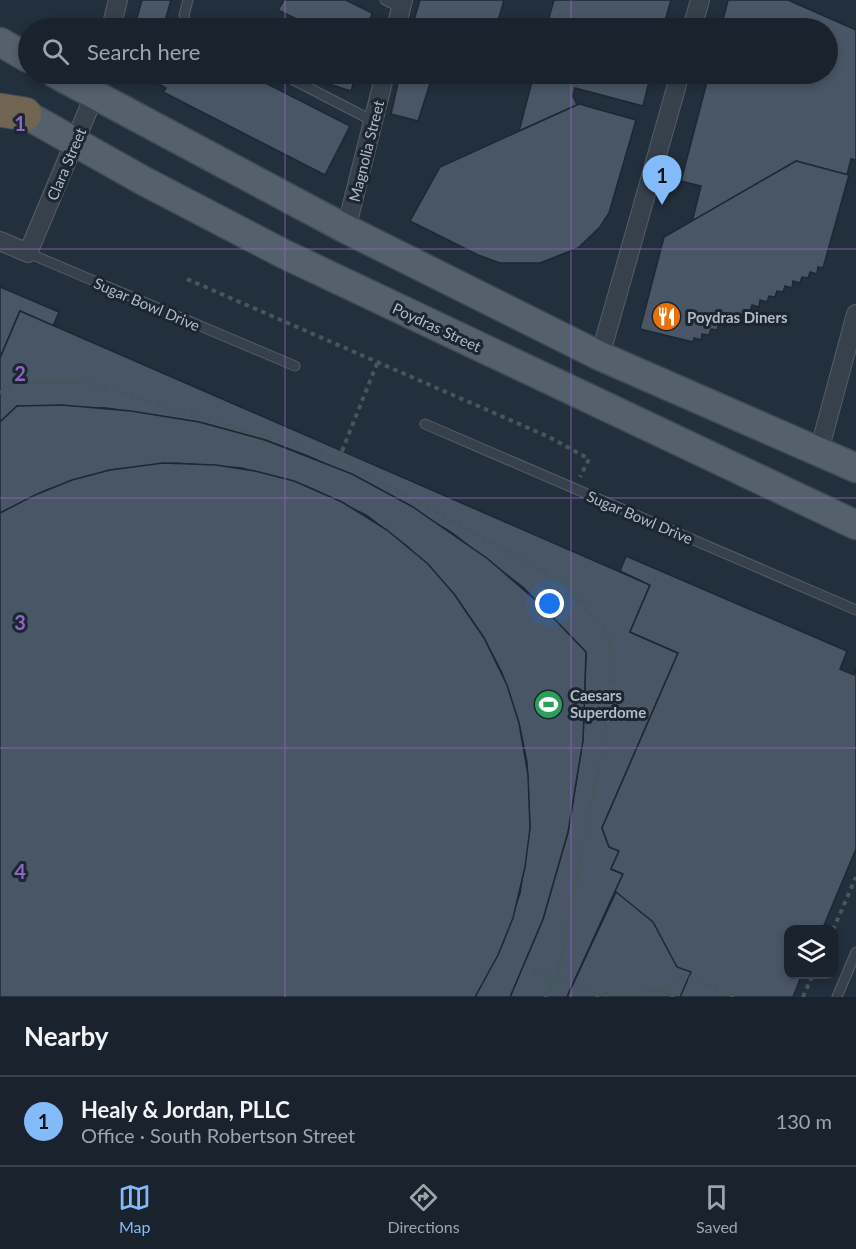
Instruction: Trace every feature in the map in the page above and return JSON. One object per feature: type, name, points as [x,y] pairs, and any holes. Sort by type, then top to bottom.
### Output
[{"type":"main road","points":[[0,42],[18,52]]},
{"type":"main road","points":[[97,85],[346,229],[600,356],[856,468]]},
{"type":"main road","name":"Poydras Street","points":[[13,112],[75,142],[284,255],[856,525]]},
{"type":"street","points":[[114,18],[118,0]]},
{"type":"street","points":[[695,18],[700,0]]},
{"type":"street","name":"Magnolia Street","points":[[346,229],[382,84]]},
{"type":"street","points":[[600,356],[677,84]]},
{"type":"street","name":"Clara Street","points":[[28,254],[97,85]]},
{"type":"street","name":"Sugar Bowl Drive","points":[[0,241],[28,254]]},
{"type":"street","points":[[819,451],[856,314]]},
{"type":"lane","points":[[186,18],[184,15],[188,0]]},
{"type":"lane","points":[[301,84],[373,121]]},
{"type":"lane","name":"Sugar Bowl Drive","points":[[28,254],[295,366]]},
{"type":"lane","name":"Sugar Bowl Drive","points":[[425,424],[856,610]]},
{"type":"lane","points":[[837,997],[856,952]]},
{"type":"path","points":[[187,279],[549,437],[589,459],[574,488]]},
{"type":"path","points":[[339,459],[378,361]]},
{"type":"path","points":[[0,393],[17,382],[84,382],[339,459],[566,584],[608,635],[612,697],[557,979],[545,997]]},
{"type":"path","points":[[835,925],[856,877]]},
{"type":"path","points":[[524,966],[598,996],[662,991],[676,997]]},
{"type":"path","points":[[662,991],[678,978],[688,977],[734,997]]},
{"type":"path","points":[[803,997],[811,979]]},
{"type":"building","points":[[142,0],[171,0],[166,18],[137,18]]},
{"type":"building","points":[[284,0],[346,0],[372,13],[371,18],[294,18],[278,10]]},
{"type":"building","points":[[420,0],[504,0],[499,18],[415,18]]},
{"type":"building","points":[[554,0],[671,0],[666,18],[549,18]]},
{"type":"building","points":[[728,0],[788,0],[829,18],[724,18]]},
{"type":"building","points":[[838,22],[856,30],[856,160],[851,159],[847,175],[796,161],[692,222],[701,186],[681,181],[706,84],[838,84]]},
{"type":"building","points":[[158,84],[268,84],[350,126],[325,175],[163,92],[166,88]]},
{"type":"building","points":[[328,84],[353,84],[351,91]]},
{"type":"building","points":[[398,84],[430,84],[418,121],[391,114]]},
{"type":"building","points":[[531,84],[648,84],[643,106],[575,88],[573,96],[577,105],[519,131]]},
{"type":"building","points":[[579,104],[636,120],[609,213],[600,227],[578,248],[540,263],[500,263],[478,255],[410,221],[440,167]]},
{"type":"building","points":[[796,161],[849,175],[823,268],[818,267],[817,274],[810,272],[808,278],[802,277],[800,283],[793,281],[792,288],[785,286],[783,292],[777,291],[775,297],[769,296],[767,302],[760,300],[759,307],[752,305],[750,312],[744,310],[742,316],[735,314],[734,321],[727,319],[725,326],[719,324],[717,330],[711,329],[709,335],[702,334],[701,340],[694,338],[693,342],[640,329],[664,237]]},
{"type":"building","points":[[0,287],[59,312],[53,326],[20,311],[0,358]]},
{"type":"building","points":[[20,311],[650,585],[630,632],[678,653],[602,828],[609,847],[619,851],[611,869],[623,874],[567,997],[510,997],[543,919],[568,832],[583,740],[586,652],[524,588],[451,532],[372,485],[308,456],[265,440],[199,422],[106,408],[17,406],[0,422],[0,358]]},
{"type":"building","name":"Caesars Superdome","points":[[62,405],[131,411],[199,422],[265,440],[352,474],[413,507],[488,559],[540,604],[586,652],[583,740],[568,832],[543,919],[510,997],[475,997],[503,943],[520,893],[530,828],[527,762],[519,723],[502,673],[484,638],[454,594],[408,547],[366,515],[306,486],[242,468],[176,463],[110,470],[47,490],[0,513],[0,422],[17,406]]},
{"type":"building","points":[[163,463],[216,465],[255,471],[294,481],[342,502],[387,530],[428,564],[454,594],[484,638],[507,685],[519,723],[528,775],[530,828],[525,867],[513,918],[498,955],[475,997],[0,997],[0,513],[72,480],[110,470]]},
{"type":"building","points":[[626,556],[847,651],[840,669],[854,675],[856,669],[856,849],[824,925],[784,925],[784,979],[800,979],[793,997],[567,997],[623,874],[611,869],[619,851],[609,847],[602,828],[678,653],[630,632],[650,585],[620,571]]},
{"type":"building","points":[[616,892],[653,922],[677,967],[691,972],[680,997],[567,997]]},
{"type":"place","name":"Healy & Jordan, PLLC","points":[[662,205]]},
{"type":"place","name":"Poydras Diners","points":[[666,317]]},
{"type":"place","name":"Caesars Superdome","points":[[549,704]]}]
